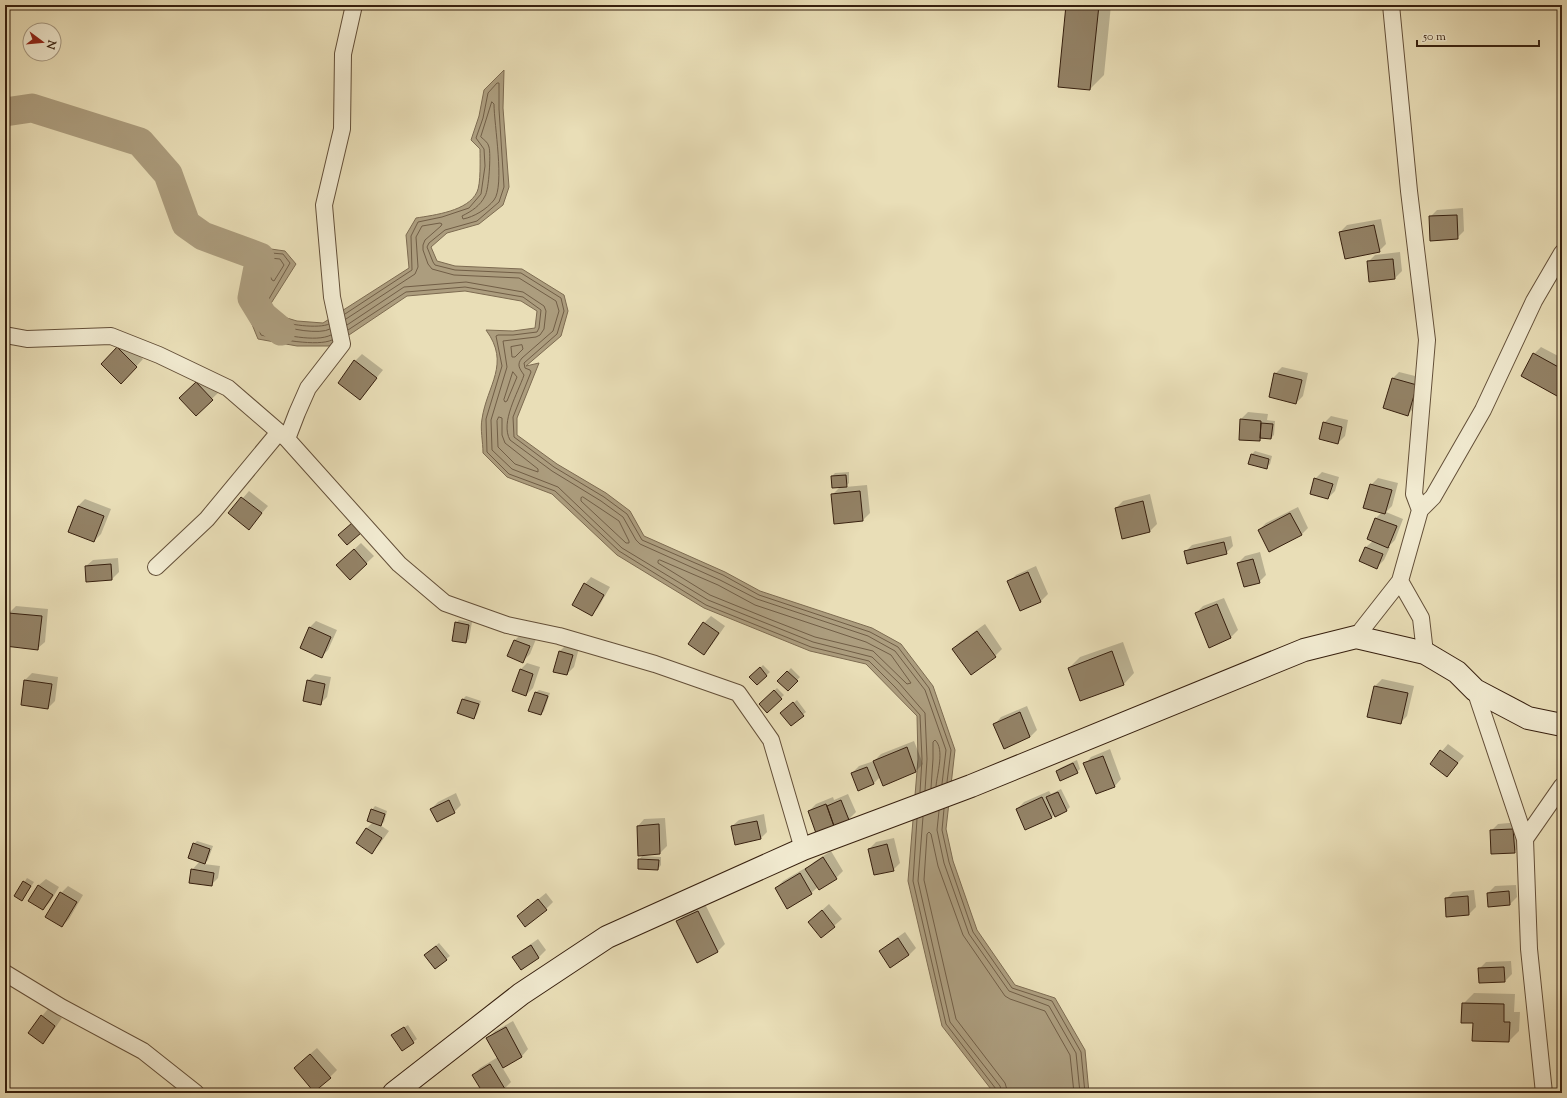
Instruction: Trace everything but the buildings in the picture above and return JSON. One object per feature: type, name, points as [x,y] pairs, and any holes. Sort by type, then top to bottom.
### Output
[{"type":"main road","points":[[394,1093],[521,994],[607,936],[803,849],[971,786],[1304,650],[1356,637],[1425,653],[1457,672],[1475,690],[1528,718],[1562,725]]},
{"type":"street","points":[[156,567],[207,519],[283,435],[308,388],[342,344],[332,297],[324,205],[342,129],[343,54],[354,5]]},
{"type":"street","points":[[1392,5],[1409,191],[1427,340],[1414,494],[1420,510]]},
{"type":"street","points":[[1356,637],[1400,581],[1420,510],[1433,496],[1483,410],[1534,301],[1562,253]]},
{"type":"street","points":[[5,335],[27,339],[111,336],[159,355],[228,388],[283,435],[399,564],[445,603],[507,625],[559,636],[655,664],[738,693],[771,740],[803,849]]},
{"type":"street","points":[[1400,581],[1421,618],[1425,653]]},
{"type":"street","points":[[1475,690],[1525,839],[1530,949],[1544,1093]]},
{"type":"street","points":[[1525,839],[1562,786]]},
{"type":"street","points":[[5,973],[61,1007],[143,1051],[196,1093]]},
{"type":"water","points":[[504,70],[503,108],[509,187],[503,205],[479,224],[447,233],[431,247],[437,261],[455,266],[522,269],[564,295],[568,311],[561,336],[526,366],[539,363],[517,418],[517,435],[557,464],[606,493],[630,511],[644,536],[725,572],[760,591],[872,628],[901,644],[933,686],[955,750],[946,829],[953,861],[977,930],[1015,985],[1055,998],[1085,1050],[1089,1093],[994,1093],[942,1026],[908,881],[918,759],[917,716],[866,664],[810,651],[704,608],[617,555],[552,494],[507,477],[483,453],[481,423],[497,364],[497,353],[486,330],[513,331],[535,328],[537,311],[521,301],[465,291],[407,296],[346,337],[329,346],[297,346],[258,339],[249,317],[263,280],[250,266],[239,263],[257,247],[285,251],[296,264],[270,305],[280,316],[297,321],[323,323],[409,268],[406,235],[416,218],[459,208],[473,198],[477,192],[480,178],[480,149],[471,140],[479,116],[484,90]]},
{"type":"waterway","points":[[5,112],[32,108],[140,142],[168,174],[186,224],[203,236],[260,257],[252,298],[263,316],[281,331]]}]
